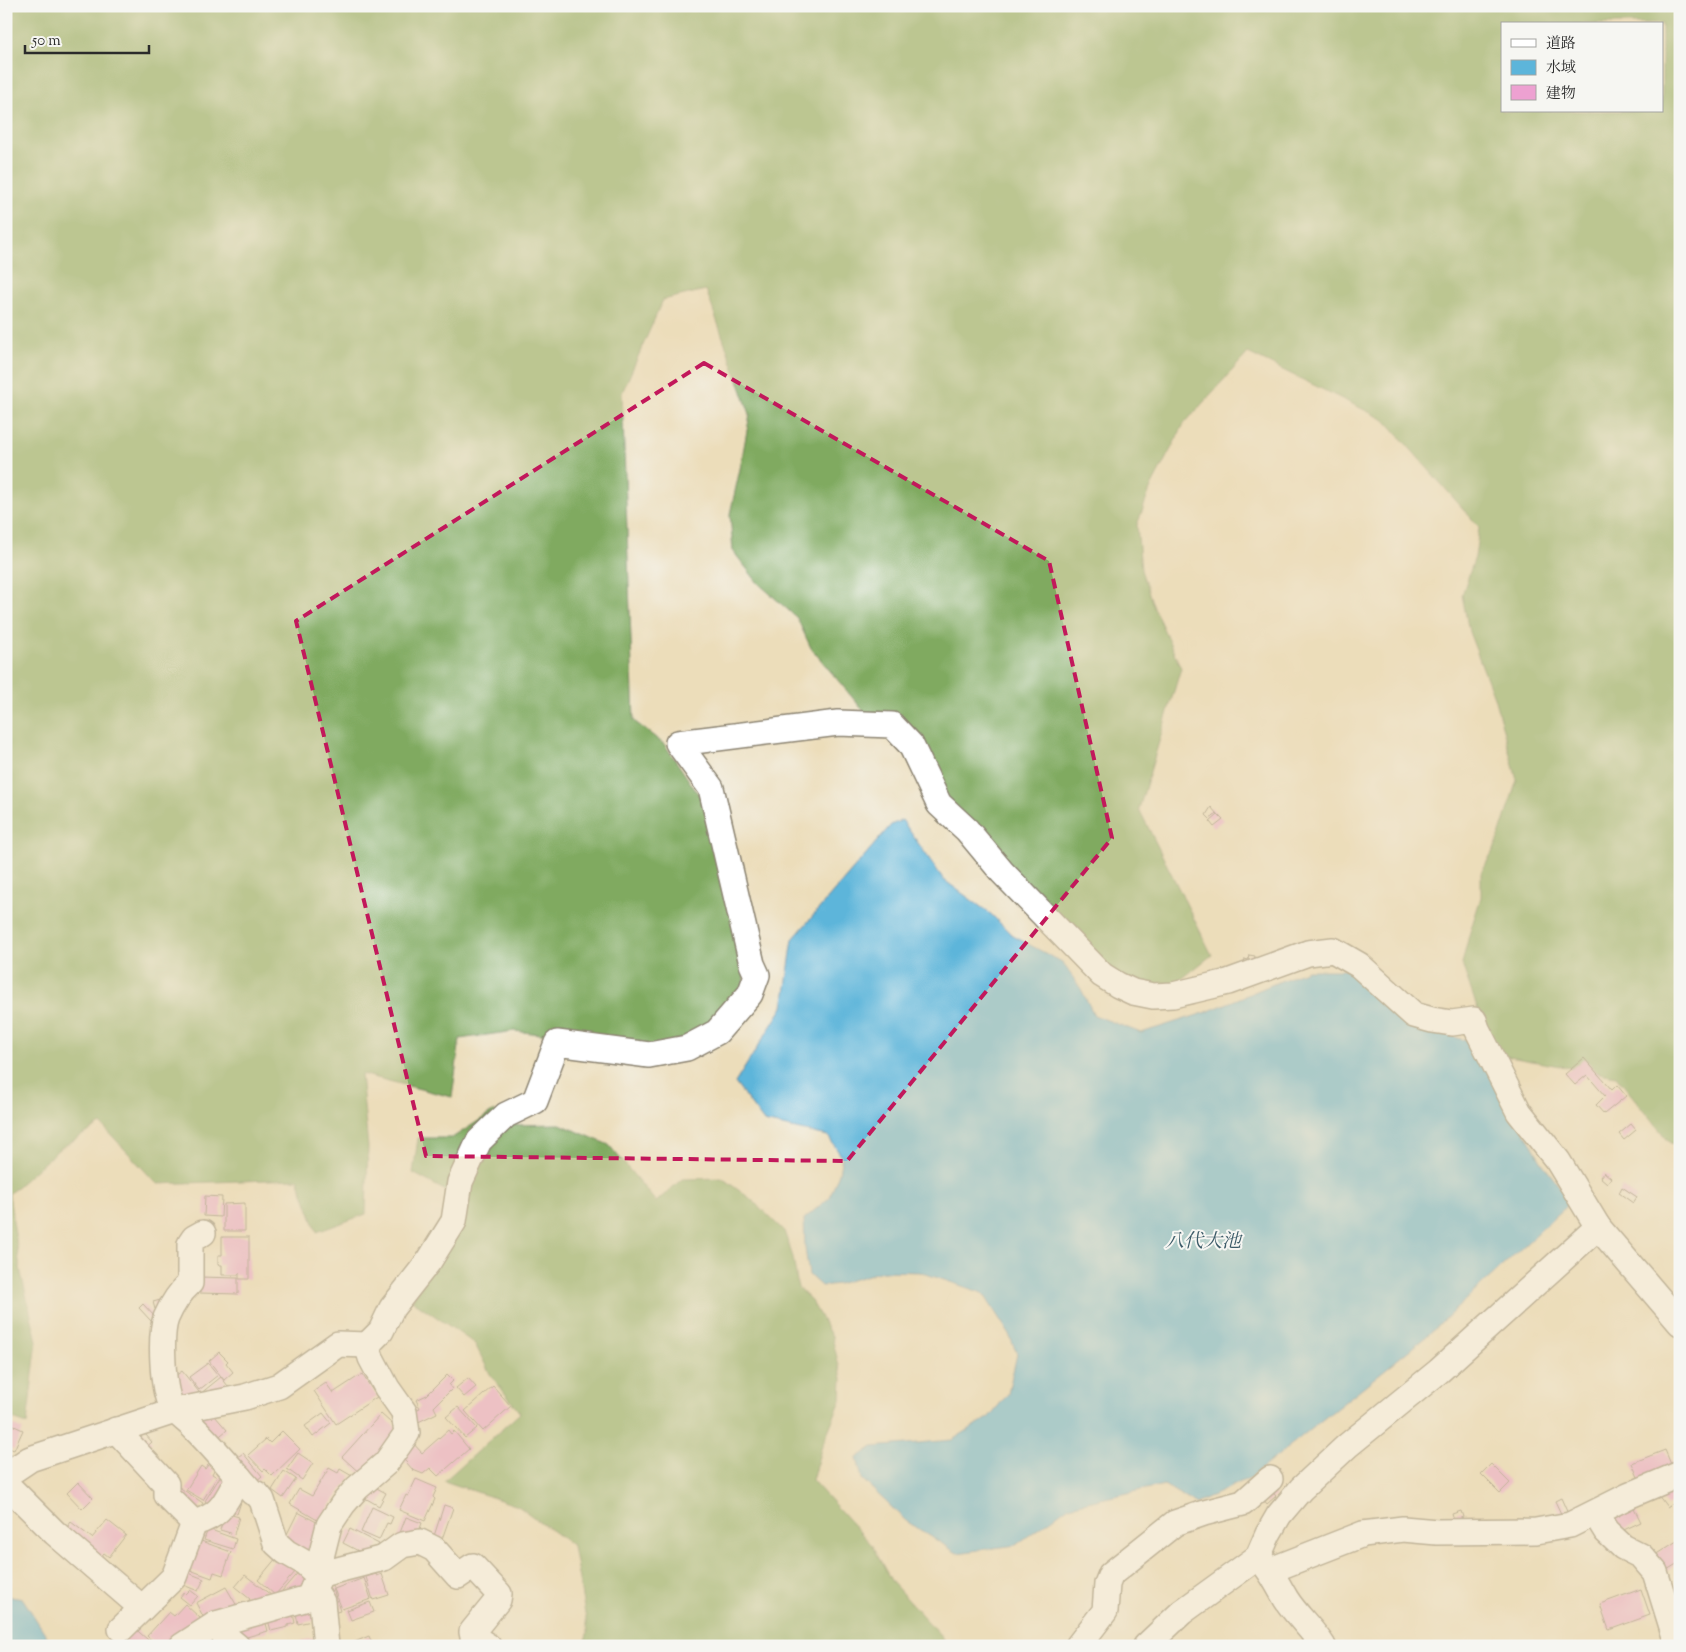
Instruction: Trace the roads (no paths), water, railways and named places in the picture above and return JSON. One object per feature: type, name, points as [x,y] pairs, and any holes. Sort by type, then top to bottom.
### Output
[{"type":"street","points":[[367,1346],[381,1331],[392,1308],[429,1261],[454,1221],[460,1182],[479,1142],[506,1115],[535,1102],[557,1043],[650,1055],[687,1048],[717,1032],[750,994],[757,975],[752,964],[711,788],[678,743],[838,723],[892,725],[911,745],[939,804],[967,830],[1002,872],[1102,975],[1118,985],[1133,992],[1153,996],[1182,993],[1228,982],[1308,953],[1333,950],[1359,965],[1414,1015],[1452,1023],[1474,1020],[1520,1112],[1558,1161],[1598,1228],[1680,1323]]},
{"type":"street","points":[[1323,1646],[1287,1600],[1264,1564],[1268,1534],[1279,1515],[1302,1489],[1347,1446],[1439,1371],[1598,1228]]},
{"type":"street","points":[[203,1233],[194,1238],[190,1244],[190,1283],[178,1294],[165,1319],[163,1382],[169,1402],[175,1411],[195,1428],[252,1492],[257,1494],[262,1500],[276,1543],[286,1552],[305,1563],[316,1581],[322,1602],[326,1646]]},
{"type":"street","points":[[6,1475],[30,1459],[116,1430],[175,1411],[245,1397],[279,1386],[338,1344],[367,1346]]},
{"type":"street","points":[[182,1646],[216,1624],[308,1598],[316,1581],[329,1525],[343,1504],[357,1488],[386,1463],[407,1433],[404,1412],[387,1388],[371,1358],[367,1346]]},
{"type":"street","points":[[116,1430],[166,1484],[166,1495],[194,1523]]},
{"type":"street","points":[[1146,1646],[1182,1612],[1264,1564],[1363,1534],[1403,1528],[1437,1532],[1536,1531],[1570,1525],[1628,1496],[1680,1474]]},
{"type":"street","points":[[194,1523],[205,1520],[218,1512],[239,1477]]},
{"type":"street","points":[[1078,1646],[1105,1611],[1107,1584],[1111,1574],[1175,1523],[1243,1502],[1270,1479]]},
{"type":"street","points":[[6,1484],[55,1533],[142,1608]]},
{"type":"street","points":[[1595,1513],[1606,1531],[1623,1547],[1641,1556],[1655,1572],[1677,1633]]},
{"type":"street","points":[[121,1629],[174,1577],[194,1523]]},
{"type":"street","points":[[316,1581],[384,1558],[402,1546],[420,1542],[434,1549],[458,1576],[472,1566],[499,1594],[498,1600],[472,1632],[473,1637],[488,1646]]},
{"type":"street","points":[[216,1624],[225,1636],[237,1646]]},
{"type":"water","name":"八代大池","points":[[902,820],[944,880],[992,915],[1013,936],[1062,962],[1081,989],[1094,1015],[1141,1033],[1204,1013],[1307,970],[1351,970],[1402,1021],[1474,1043],[1545,1167],[1571,1202],[1428,1335],[1251,1477],[1196,1504],[1164,1485],[1069,1506],[1016,1545],[957,1553],[906,1521],[862,1479],[857,1458],[873,1447],[952,1440],[989,1417],[1008,1394],[1017,1354],[1008,1332],[983,1293],[920,1272],[882,1271],[838,1284],[821,1286],[809,1275],[805,1248],[804,1219],[830,1197],[839,1173],[842,1157],[828,1136],[764,1122],[735,1083],[783,1007],[793,939],[891,825]]},
{"type":"water","points":[[6,1596],[23,1599],[53,1646],[6,1646]]}]
